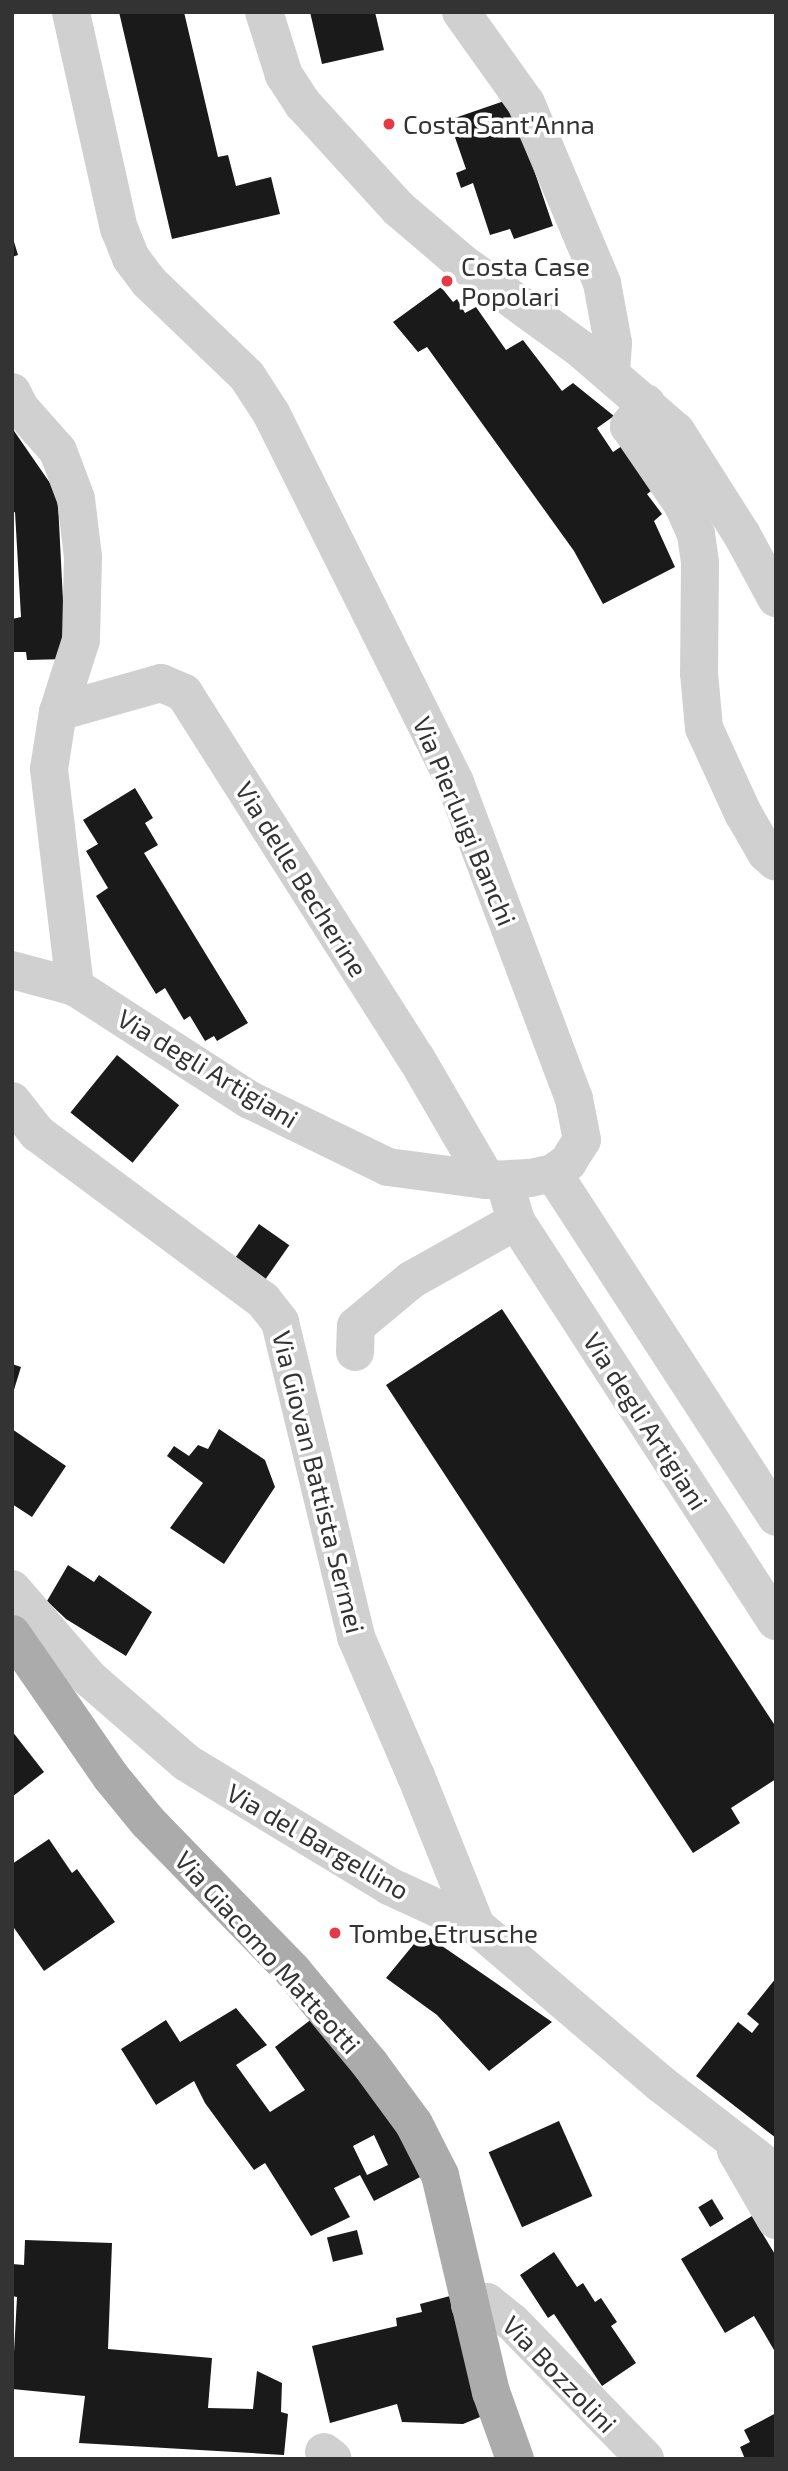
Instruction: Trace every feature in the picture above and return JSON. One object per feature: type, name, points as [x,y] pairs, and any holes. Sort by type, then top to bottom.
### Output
[{"type":"main road","name":"Via Giacomo Matteotti","points":[[12,1634],[111,1777],[149,1822],[293,1970],[370,2064],[414,2124],[439,2171],[491,2392],[515,2459]]},
{"type":"street","name":"Via Pierluigi Banchi","points":[[71,12],[119,229],[131,258],[149,282],[247,376],[271,413],[455,782],[574,1099],[582,1140],[568,1162],[553,1173]]},
{"type":"street","points":[[264,12],[284,75],[303,104],[353,161],[400,209],[447,250],[611,373],[637,414],[696,534],[700,562],[699,673],[704,728],[743,813],[766,853],[776,862]]},
{"type":"street","points":[[461,12],[526,103],[602,283],[612,343],[611,373]]},
{"type":"street","points":[[12,392],[20,408],[58,451],[76,499],[83,557],[81,640],[58,712],[49,769],[75,987]]},
{"type":"street","points":[[637,414],[676,431],[707,475],[776,598]]},
{"type":"street","name":"Via delle Becherine","points":[[58,712],[160,683],[184,693],[495,1180]]},
{"type":"street","name":"Via degli Artigiani","points":[[12,970],[75,987],[250,1100],[388,1167],[495,1180],[516,1221],[776,1621]]},
{"type":"street","name":"Via Giovan Battista Sermei","points":[[12,1101],[37,1133],[263,1300],[280,1322],[356,1637],[416,1776],[476,1926]]},
{"type":"street","points":[[495,1180],[553,1173],[776,1517]]},
{"type":"street","points":[[355,1352],[356,1326],[411,1280],[516,1221]]},
{"type":"street","name":"Via del Bargellino","points":[[12,1589],[90,1679],[187,1763],[389,1886],[476,1926],[661,2084],[776,2173]]},
{"type":"street","points":[[726,2134],[776,2220]]},
{"type":"street","name":"Via Bozzolini","points":[[470,2305],[487,2302],[512,2322],[645,2459]]},
{"type":"building","points":[[119,12],[184,12],[218,157],[228,155],[236,186],[271,177],[280,214],[172,239]]},
{"type":"building","points":[[310,12],[375,12],[384,50],[322,64]]},
{"type":"building","points":[[510,99],[553,226],[514,239],[510,229],[490,235],[473,183],[461,188],[456,173],[466,169],[449,120]]},
{"type":"building","points":[[12,235],[18,255],[12,257]]},
{"type":"building","points":[[441,287],[453,302],[457,299],[465,313],[476,307],[506,350],[523,340],[562,391],[573,383],[614,416],[597,428],[613,452],[628,442],[659,485],[647,494],[662,514],[654,521],[675,567],[603,604],[574,551],[427,347],[418,352],[393,322]]},
{"type":"building","points":[[12,428],[50,483],[58,503],[66,659],[27,660],[26,652],[12,652],[12,619],[21,617],[15,512],[12,513]]},
{"type":"building","points":[[135,788],[153,818],[145,823],[158,845],[144,853],[248,1023],[217,1041],[214,1036],[205,1041],[190,1016],[184,1020],[165,988],[156,994],[96,896],[108,888],[86,851],[98,844],[83,820]]},
{"type":"building","points":[[117,1055],[179,1105],[133,1163],[70,1113]]},
{"type":"building","points":[[259,1224],[289,1245],[263,1282],[233,1261]]},
{"type":"building","points":[[502,1309],[776,1727],[776,1779],[731,1808],[740,1823],[693,1853],[386,1385]]},
{"type":"building","points":[[12,1364],[21,1367],[13,1393],[12,1393]]},
{"type":"building","points":[[12,1429],[66,1466],[32,1517],[12,1504]]},
{"type":"building","points":[[219,1429],[265,1460],[275,1487],[224,1564],[170,1528],[203,1483],[167,1456],[174,1446],[189,1456],[198,1445],[208,1449]]},
{"type":"building","points":[[68,1565],[94,1582],[99,1575],[152,1612],[126,1656],[66,1619],[47,1601]]},
{"type":"building","points":[[12,1731],[44,1772],[12,1797]]},
{"type":"building","points":[[49,1839],[72,1873],[77,1869],[115,1922],[44,1971],[12,1925],[12,1864]]},
{"type":"building","points":[[423,1933],[552,2022],[489,2071],[437,2015],[386,1978]]},
{"type":"building","points":[[776,1978],[776,2138],[696,2076],[738,2022],[752,2033],[759,2024],[747,2014]]},
{"type":"building","points":[[236,2008],[267,2045],[236,2065],[270,2112],[305,2090],[275,2047],[313,2018],[388,2110],[426,2174],[374,2201],[360,2175],[334,2188],[350,2217],[311,2236],[265,2163],[254,2170],[205,2103],[194,2081],[156,2105],[121,2049],[166,2020],[180,2042]],"holes":[[[374,2135],[388,2165],[367,2175],[353,2146]]]},
{"type":"building","points":[[559,2121],[592,2196],[522,2227],[489,2152]]},
{"type":"building","points":[[712,2199],[724,2219],[710,2227],[698,2207]]},
{"type":"building","points":[[752,2216],[776,2256],[774,2350],[754,2316],[725,2333],[681,2259]]},
{"type":"building","points":[[357,2230],[363,2254],[333,2262],[327,2237]]},
{"type":"building","points":[[25,2240],[112,2243],[108,2349],[212,2358],[208,2408],[253,2409],[257,2371],[282,2383],[281,2412],[288,2414],[284,2455],[79,2443],[85,2396],[12,2389],[17,2297],[12,2296],[12,2264],[24,2265]]},
{"type":"building","points":[[554,2252],[577,2287],[583,2283],[595,2302],[601,2298],[617,2322],[611,2326],[636,2363],[602,2386],[554,2314],[548,2318],[520,2275]]},
{"type":"building","points":[[450,2296],[485,2415],[463,2424],[402,2422],[397,2404],[330,2423],[312,2346],[397,2326],[396,2318],[422,2312],[420,2304]]},
{"type":"building","points":[[776,2413],[776,2459],[745,2459],[740,2447],[750,2442],[744,2430]]},
{"type":"place","name":"Costa Sant'Anna","points":[[389,124]]},
{"type":"place","name":"Costa Case Popolari","points":[[447,281]]},
{"type":"place","name":"Tombe Etrusche","points":[[335,1933]]}]
